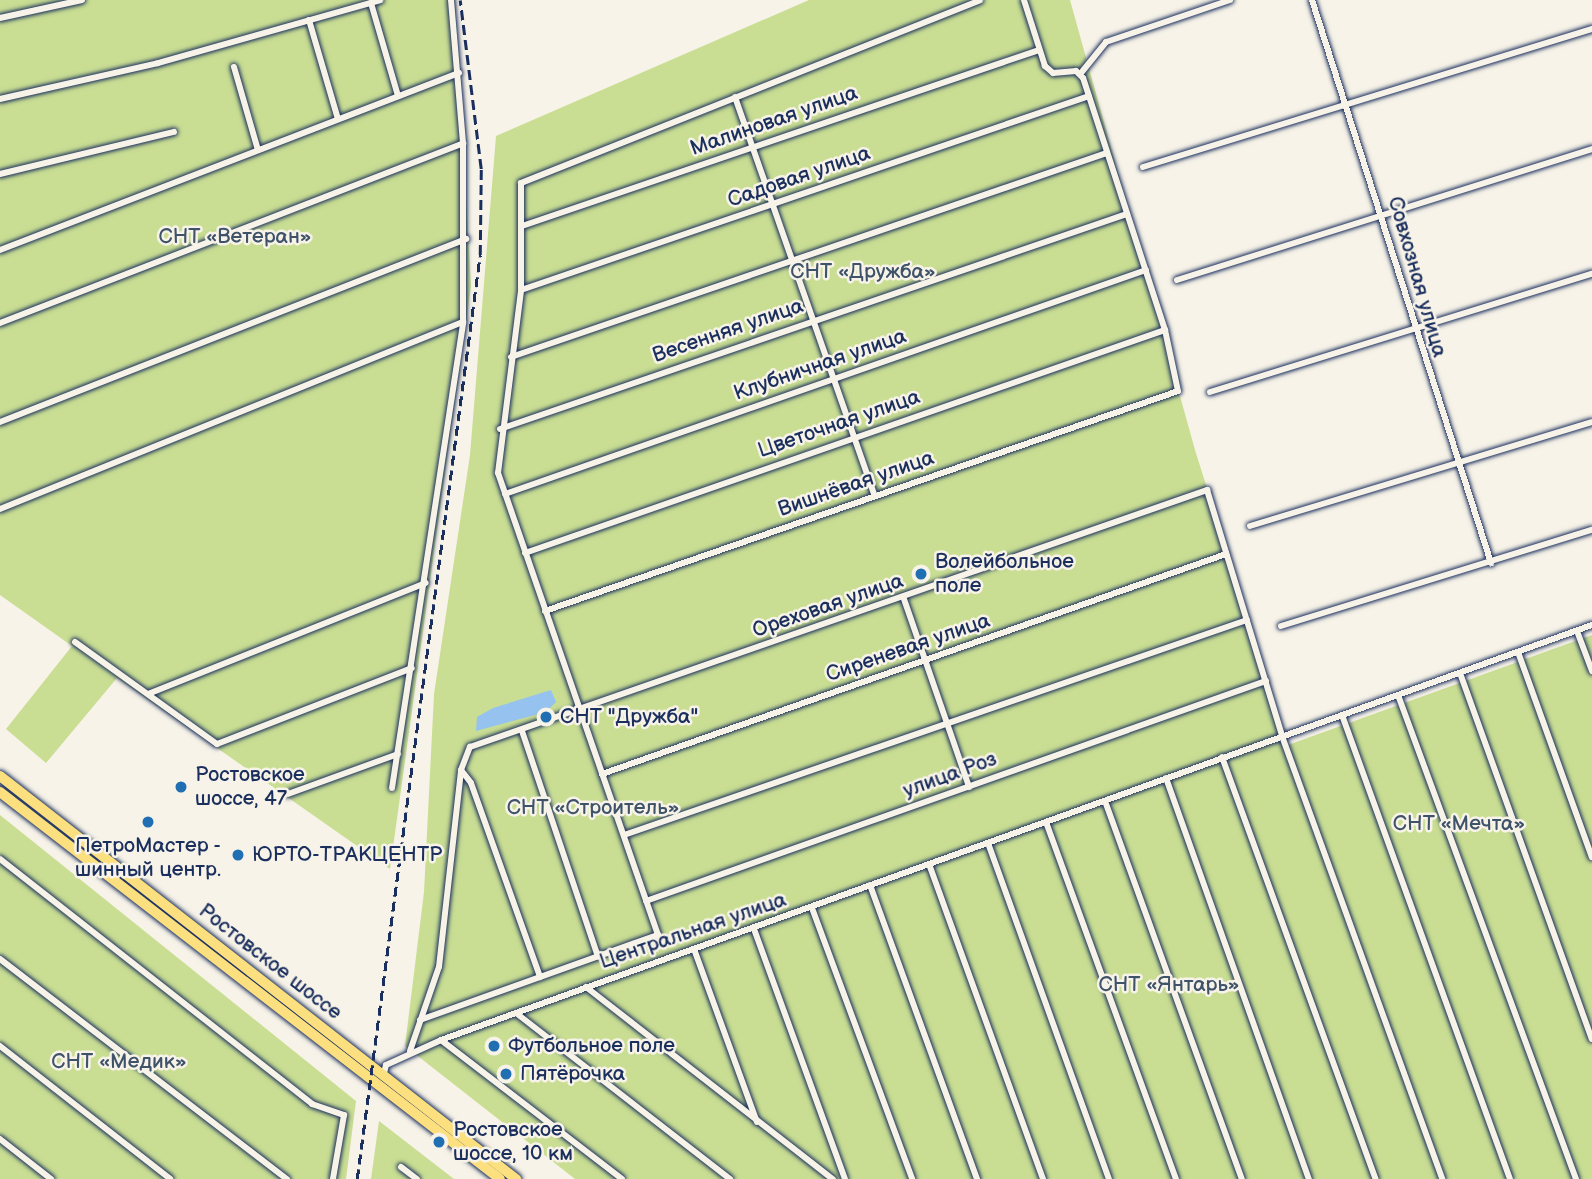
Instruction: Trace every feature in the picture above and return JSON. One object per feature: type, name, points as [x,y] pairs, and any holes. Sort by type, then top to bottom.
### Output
[{"type":"highway","name":"Ростовское шоссе","points":[[0,776],[382,1081],[500,1179]]},
{"type":"highway","name":"Ростовское шоссе","points":[[0,792],[516,1179]]},
{"type":"street","points":[[0,18],[82,0]]},
{"type":"street","points":[[0,99],[380,0]]},
{"type":"street","points":[[392,788],[426,583],[463,322],[466,239],[463,143],[451,0]]},
{"type":"street","points":[[420,1020],[657,935],[498,473],[500,429],[521,290],[521,183],[980,0]]},
{"type":"street","points":[[1024,0],[1039,50],[1053,73],[1081,73]]},
{"type":"street","points":[[1081,73],[1106,41],[1230,0]]},
{"type":"street","name":"Совхозная улица","points":[[1312,0],[1381,215],[1455,463],[1491,562]]},
{"type":"street","points":[[371,3],[398,96]]},
{"type":"street","points":[[309,20],[338,119]]},
{"type":"street","points":[[1143,167],[1592,29]]},
{"type":"street","name":"Малиновая улица","points":[[522,226],[1039,50]]},
{"type":"street","points":[[234,67],[258,150]]},
{"type":"street","points":[[0,250],[459,73]]},
{"type":"street","points":[[1081,73],[1165,330]]},
{"type":"street","name":"Садовая улица","points":[[521,290],[1088,96]]},
{"type":"street","points":[[735,97],[875,496]]},
{"type":"street","points":[[0,174],[174,132]]},
{"type":"street","points":[[0,323],[463,143]]},
{"type":"street","points":[[1177,279],[1592,149]]},
{"type":"street","points":[[511,357],[1107,153]]},
{"type":"street","name":"Весенняя улица","points":[[500,429],[1128,214]]},
{"type":"street","points":[[0,422],[466,239]]},
{"type":"street","name":"Клубничная улица","points":[[505,494],[1146,270]]},
{"type":"street","points":[[1210,392],[1592,274]]},
{"type":"street","points":[[0,509],[463,322]]},
{"type":"street","name":"Вишнёвая улица","points":[[545,611],[1178,391],[1165,330]]},
{"type":"street","name":"Цветочная улица","points":[[525,553],[1165,330]]},
{"type":"street","points":[[1250,526],[1592,422]]},
{"type":"street","name":"Ореховая улица","points":[[461,770],[470,747],[904,599],[1207,490],[1226,554]]},
{"type":"street","points":[[1282,626],[1592,530]]},
{"type":"street","points":[[1226,554],[1282,737],[1442,1179]]},
{"type":"street","name":"Сиреневая улица","points":[[602,774],[1226,554]]},
{"type":"street","points":[[149,694],[426,583]]},
{"type":"street","points":[[904,599],[969,787]]},
{"type":"street","points":[[624,835],[1247,620]]},
{"type":"street","name":"Центральная улица","points":[[410,1051],[1592,625]]},
{"type":"street","points":[[1577,631],[1592,671]]},
{"type":"street","points":[[75,642],[217,744],[412,668]]},
{"type":"street","points":[[1518,652],[1592,857]]},
{"type":"street","points":[[1460,673],[1592,1039]]},
{"type":"street","name":"улица Роз","points":[[646,901],[1266,681]]},
{"type":"street","points":[[1398,695],[1576,1179]]},
{"type":"street","points":[[1342,715],[1510,1179]]},
{"type":"street","points":[[523,731],[598,957]]},
{"type":"street","points":[[288,794],[398,754]]},
{"type":"street","points":[[1222,757],[1376,1179]]},
{"type":"street","points":[[461,770],[471,783],[540,977]]},
{"type":"street","points":[[382,1081],[386,1065],[410,1051],[439,967],[461,770]]},
{"type":"street","points":[[1166,778],[1309,1179]]},
{"type":"street","points":[[1105,801],[1242,1179]]},
{"type":"street","points":[[1045,822],[1176,1179]]},
{"type":"street","points":[[988,843],[1109,1179]]},
{"type":"street","points":[[0,859],[312,1104],[345,1115],[333,1179]]},
{"type":"street","points":[[929,864],[1043,1179]]},
{"type":"street","points":[[870,886],[977,1179]]},
{"type":"street","points":[[812,908],[912,1179]]},
{"type":"street","points":[[754,929],[845,1179]]},
{"type":"street","points":[[694,949],[757,1122]]},
{"type":"street","points":[[0,959],[287,1179]]},
{"type":"street","points":[[586,987],[833,1179]]},
{"type":"street","points":[[516,1013],[730,1179]]},
{"type":"street","points":[[441,1040],[622,1179]]},
{"type":"street","points":[[0,1046],[170,1179]]},
{"type":"street","points":[[0,1139],[51,1179]]},
{"type":"street","points":[[401,1167],[417,1179]]},
{"type":"green space","name":"СНТ «Ветеран»","points":[[0,0],[455,0],[471,286],[390,869],[117,678],[46,763],[6,729],[72,646],[0,595]]},
{"type":"green space","points":[[809,0],[1070,0],[1195,450],[1288,745],[1592,635],[1592,1179],[575,1179],[405,1046],[424,892],[434,694],[470,455],[496,136]]},
{"type":"green space","name":"СНТ «Медик»","points":[[0,815],[356,1101],[346,1179],[0,1179]]},
{"type":"green space","points":[[379,1121],[454,1179],[371,1179]]},
{"type":"water","points":[[551,690],[556,702],[546,712],[476,731],[477,717],[493,708]]},
{"type":"railway","points":[[357,1179],[480,255],[481,169],[460,0]]},
{"type":"place","name":"Волейбольное поле","points":[[921,574]]},
{"type":"place","name":"СНТ \"Дружба\"","points":[[546,717]]},
{"type":"place","name":"Ростовское шоссе, 47","points":[[181,787]]},
{"type":"place","name":"ПетроМастер - шинный центр.","points":[[148,822]]},
{"type":"place","name":"ЮРТО-ТРАКЦЕНТР","points":[[238,855]]},
{"type":"place","name":"Футбольное поле","points":[[494,1046]]},
{"type":"place","name":"Пятёрочка","points":[[506,1074]]},
{"type":"place","name":"Ростовское шоссе, 10 км","points":[[439,1142]]},
{"type":"park label","name":"СНТ «Дружба»","points":[[863,272]]},
{"type":"park label","name":"СНТ «Строитель»","points":[[593,808]]},
{"type":"park label","name":"СНТ «Мечта»","points":[[1459,824]]},
{"type":"park label","name":"СНТ «Янтарь»","points":[[1169,985]]}]
